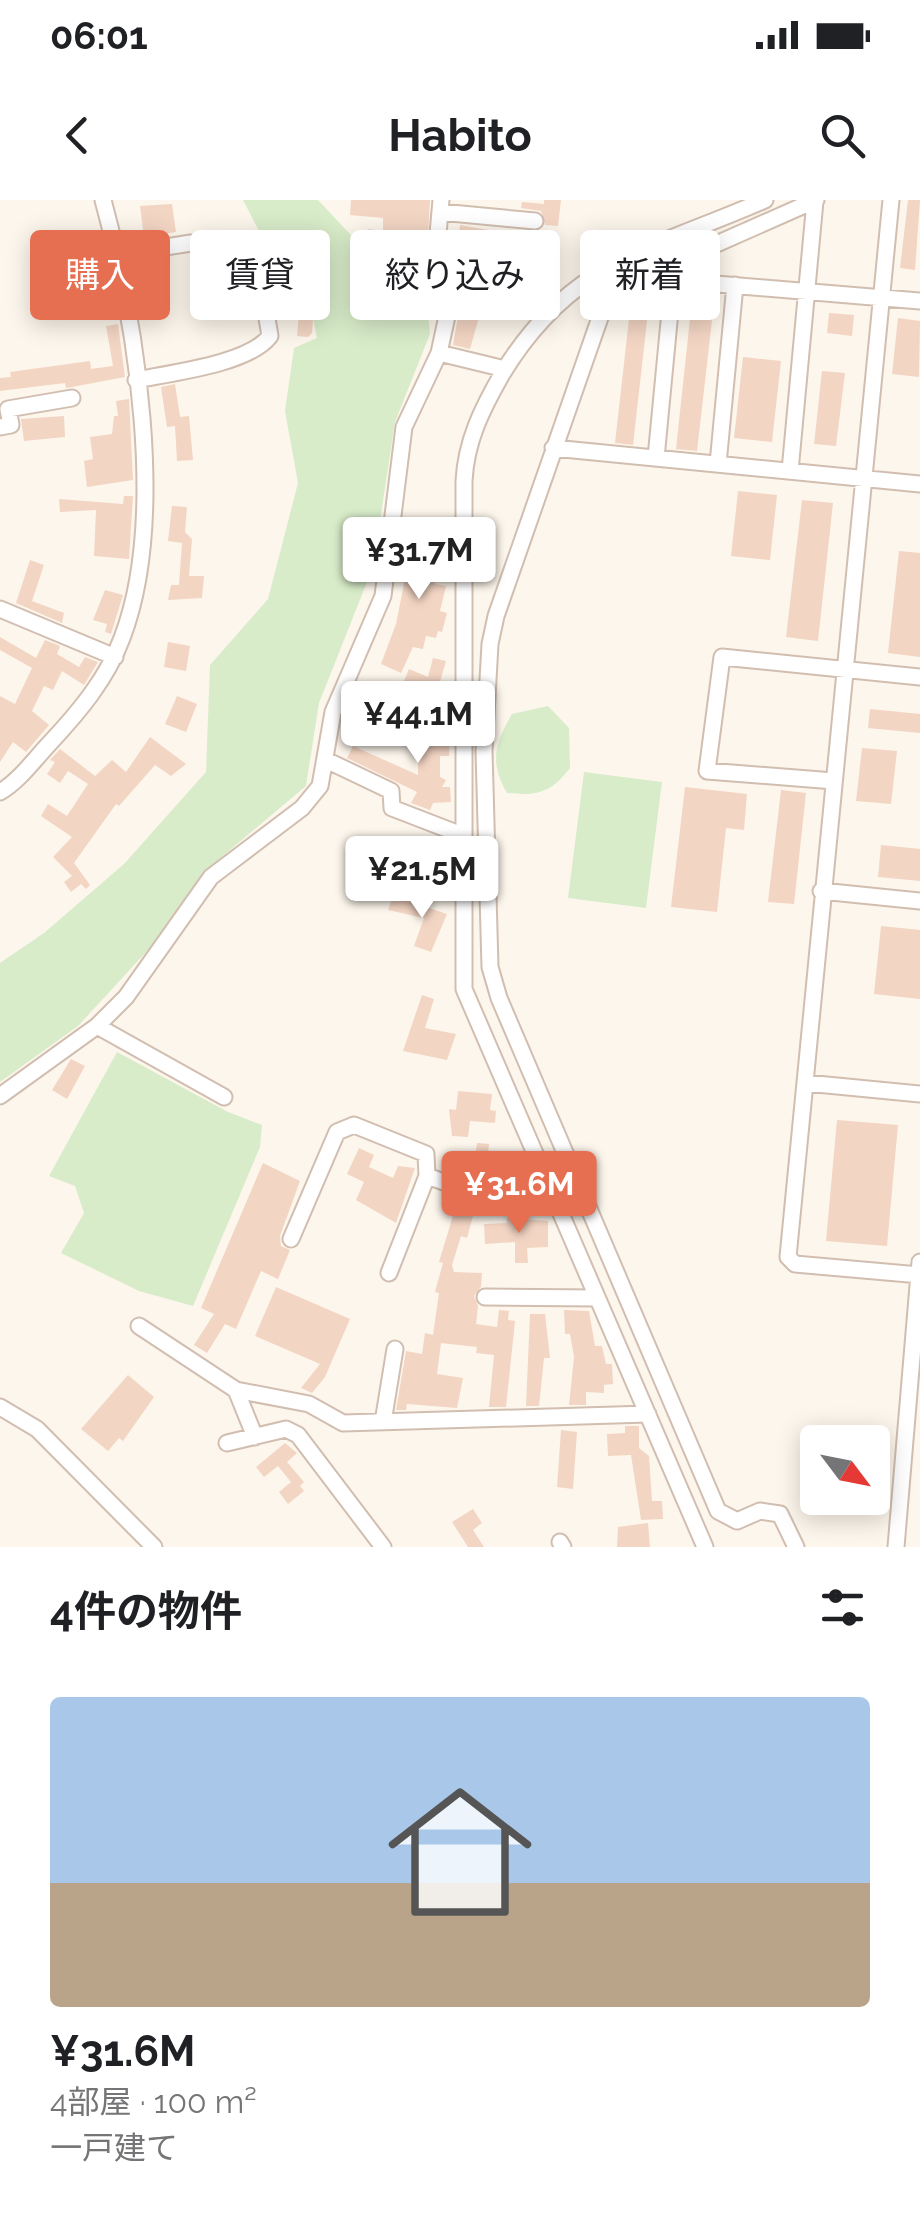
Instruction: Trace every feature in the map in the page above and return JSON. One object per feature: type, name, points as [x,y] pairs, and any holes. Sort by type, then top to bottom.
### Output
[{"type":"street","points":[[103,200],[110,230]]},
{"type":"street","points":[[718,221],[719,200]]},
{"type":"street","points":[[560,299],[618,262],[765,200]]},
{"type":"street","points":[[720,242],[815,200],[790,471]]},
{"type":"street","points":[[891,200],[788,1256],[794,1264],[919,1274]]},
{"type":"street","points":[[441,206],[535,221]]},
{"type":"street","points":[[136,380],[236,360],[258,349],[270,336],[257,259],[250,254],[191,243],[170,246]]},
{"type":"street","points":[[720,284],[920,301]]},
{"type":"street","points":[[718,464],[735,285]]},
{"type":"street","points":[[0,792],[70,722],[114,657],[130,614],[143,527],[144,449],[126,320]]},
{"type":"street","points":[[0,1096],[97,1026],[126,998],[211,877],[312,799],[326,760],[333,712],[383,596],[404,427],[439,353],[446,320]]},
{"type":"street","points":[[543,320],[505,370],[474,428],[465,463],[464,989],[705,1547]]},
{"type":"street","points":[[599,320],[490,644],[484,751],[490,967],[499,998],[718,1511],[737,1521],[760,1511],[780,1514],[796,1547]]},
{"type":"street","points":[[656,458],[669,320]]},
{"type":"street","points":[[439,353],[505,370]]},
{"type":"street","points":[[0,427],[11,425],[8,410],[72,398]]},
{"type":"street","points":[[553,448],[920,484]]},
{"type":"street","points":[[0,609],[114,657]]},
{"type":"street","points":[[834,781],[707,770],[722,657],[920,677]]},
{"type":"street","points":[[326,760],[391,790],[392,808],[462,834]]},
{"type":"street","points":[[821,892],[920,901]]},
{"type":"street","points":[[97,1026],[224,1097]]},
{"type":"street","points":[[806,1083],[920,1094]]},
{"type":"street","points":[[291,1240],[337,1132],[354,1125],[426,1154],[427,1176],[389,1273]]},
{"type":"street","points":[[427,1176],[483,1196],[554,1202]]},
{"type":"street","points":[[896,1547],[920,1262]]},
{"type":"street","points":[[485,1297],[596,1298]]},
{"type":"street","points":[[139,1326],[236,1390],[309,1404],[343,1423],[648,1414]]},
{"type":"street","points":[[383,1422],[395,1350]]},
{"type":"street","points":[[236,1390],[255,1436]]},
{"type":"street","points":[[0,1407],[48,1438],[154,1547]]},
{"type":"street","points":[[227,1444],[286,1429],[298,1435],[383,1547]]},
{"type":"green space","points":[[243,200],[318,200],[350,234],[350,320],[429,320],[430,334],[395,422],[373,567],[319,703],[306,786],[205,871],[159,938],[78,1026],[0,1082],[0,963],[44,933],[124,864],[206,772],[210,665],[268,599],[298,483],[285,411],[294,348],[317,338],[313,320],[330,320],[330,230],[259,230]]},
{"type":"green space","points":[[548,706],[569,728],[570,768],[543,791],[507,793],[496,762],[502,734],[512,714]]},
{"type":"green space","points":[[584,772],[662,782],[646,908],[568,898]]},
{"type":"green space","points":[[117,1052],[228,1112],[262,1125],[260,1147],[193,1306],[139,1291],[61,1253],[84,1213],[75,1186],[49,1176]]},
{"type":"building","points":[[351,200],[430,200],[428,230],[383,230],[383,218],[350,215]]},
{"type":"building","points":[[544,200],[561,200],[558,226],[545,225],[541,211],[521,208],[522,202],[544,204]]},
{"type":"building","points":[[908,200],[920,200],[915,270],[900,268]]},
{"type":"building","points":[[172,204],[176,232],[143,230],[140,206]]},
{"type":"building","points":[[460,225],[489,230],[459,230]]},
{"type":"building","points":[[829,313],[854,315],[852,336],[827,333]]},
{"type":"building","points":[[898,318],[920,321],[919,377],[892,374]]},
{"type":"building","points":[[298,320],[313,320],[308,337],[297,336]]},
{"type":"building","points":[[457,320],[478,320],[470,349],[453,345]]},
{"type":"building","points":[[629,320],[647,320],[633,445],[615,443]]},
{"type":"building","points":[[690,320],[712,320],[697,451],[676,449]]},
{"type":"building","points":[[118,324],[125,377],[66,388],[65,383],[0,391],[0,378],[11,377],[10,372],[90,361],[91,369],[113,366],[106,326]]},
{"type":"building","points":[[743,357],[781,361],[772,442],[734,438]]},
{"type":"building","points":[[822,371],[845,373],[836,446],[814,444]]},
{"type":"building","points":[[175,384],[180,417],[189,416],[193,460],[177,461],[175,426],[167,427],[161,387]]},
{"type":"building","points":[[129,399],[133,480],[87,487],[84,461],[93,459],[90,437],[112,434],[114,416],[118,416],[116,401]]},
{"type":"building","points":[[64,416],[65,437],[24,441],[21,419]]},
{"type":"building","points":[[738,491],[777,495],[770,560],[731,556]]},
{"type":"building","points":[[124,496],[133,496],[129,559],[94,556],[96,510],[60,512],[59,499],[123,504]]},
{"type":"building","points":[[802,500],[833,503],[818,641],[786,637]]},
{"type":"building","points":[[172,506],[187,507],[185,532],[192,539],[189,576],[204,576],[202,598],[168,600],[171,585],[179,585],[182,543],[168,541]]},
{"type":"building","points":[[433,525],[448,529],[442,550],[447,551],[435,584],[446,586],[440,611],[447,613],[442,632],[438,631],[436,638],[426,636],[423,649],[413,647],[401,673],[381,664],[396,624],[405,579],[416,578],[421,559],[402,554],[406,540],[427,546]]},
{"type":"building","points":[[899,551],[920,553],[920,657],[888,653]]},
{"type":"building","points":[[30,560],[44,565],[32,601],[64,613],[62,623],[16,603]]},
{"type":"building","points":[[105,590],[123,595],[111,634],[105,632],[107,624],[93,620]]},
{"type":"building","points":[[0,637],[36,658],[45,640],[60,646],[57,654],[79,667],[85,657],[98,662],[84,685],[62,671],[53,690],[44,686],[32,711],[49,725],[26,752],[13,742],[0,762],[0,696],[15,704],[32,668],[0,650]]},
{"type":"building","points":[[168,642],[190,646],[186,671],[164,667]]},
{"type":"building","points":[[433,658],[446,661],[440,682],[446,684],[444,689],[404,681],[409,669],[428,677]]},
{"type":"building","points":[[177,696],[197,704],[186,732],[165,724]]},
{"type":"building","points":[[870,709],[920,714],[920,733],[868,728]]},
{"type":"building","points":[[437,711],[450,711],[449,756],[440,756],[440,777],[446,780],[442,787],[450,787],[451,802],[433,803],[430,810],[411,803],[417,792],[347,758],[353,746],[418,775],[418,758],[425,753],[430,721],[435,721]]},
{"type":"building","points":[[150,737],[186,764],[171,776],[155,765],[119,806],[116,804],[74,863],[90,885],[86,889],[81,884],[71,892],[64,882],[72,876],[53,857],[72,837],[41,816],[48,804],[67,816],[88,784],[68,771],[60,783],[47,774],[55,762],[50,760],[60,749],[95,776],[112,760],[126,772]]},
{"type":"building","points":[[862,748],[897,751],[891,804],[856,801]]},
{"type":"building","points":[[685,787],[747,794],[744,830],[726,828],[717,912],[671,907]]},
{"type":"building","points":[[781,790],[806,793],[794,904],[768,902]]},
{"type":"building","points":[[881,845],[920,849],[920,881],[878,877]]},
{"type":"building","points":[[393,896],[447,914],[431,952],[414,946],[424,918],[388,910]]},
{"type":"building","points":[[881,926],[920,930],[920,999],[874,994]]},
{"type":"building","points":[[422,995],[434,999],[425,1028],[456,1034],[447,1060],[403,1051]]},
{"type":"building","points":[[71,1059],[85,1066],[67,1099],[52,1090]]},
{"type":"building","points":[[458,1091],[492,1094],[490,1110],[496,1111],[495,1123],[470,1121],[468,1137],[452,1136],[449,1109],[456,1110]]},
{"type":"building","points":[[837,1120],[898,1125],[887,1246],[826,1241]]},
{"type":"building","points":[[477,1143],[489,1144],[486,1174],[512,1177],[513,1166],[526,1167],[525,1188],[472,1180]]},
{"type":"building","points":[[359,1148],[374,1155],[369,1167],[393,1178],[398,1166],[415,1168],[396,1223],[356,1200],[364,1182],[347,1174]]},
{"type":"building","points":[[263,1163],[300,1181],[280,1236],[281,1246],[290,1250],[278,1279],[261,1271],[236,1329],[225,1324],[207,1353],[194,1345],[214,1314],[201,1308]]},
{"type":"building","points":[[458,1199],[476,1205],[467,1238],[461,1236],[452,1265],[454,1272],[482,1273],[481,1287],[474,1296],[478,1306],[476,1324],[497,1327],[499,1310],[509,1311],[508,1320],[515,1321],[506,1407],[489,1407],[494,1355],[476,1353],[477,1347],[441,1343],[437,1374],[463,1378],[457,1408],[407,1404],[406,1410],[396,1410],[406,1351],[422,1354],[425,1333],[433,1335],[439,1293],[435,1292],[443,1263],[439,1262]]},
{"type":"building","points":[[507,1218],[548,1221],[548,1247],[527,1248],[528,1263],[515,1263],[515,1242],[485,1244],[484,1224],[507,1223]]},
{"type":"building","points":[[276,1287],[350,1319],[325,1377],[312,1393],[301,1388],[320,1364],[255,1336]]},
{"type":"building","points":[[564,1310],[589,1311],[595,1346],[602,1346],[606,1364],[612,1364],[613,1384],[604,1385],[604,1393],[586,1392],[586,1405],[569,1405],[574,1357],[570,1334],[565,1334]]},
{"type":"building","points":[[530,1314],[545,1314],[550,1358],[544,1358],[539,1406],[526,1406]]},
{"type":"building","points":[[128,1375],[154,1397],[123,1441],[119,1438],[108,1451],[81,1429]]},
{"type":"building","points":[[625,1426],[639,1426],[639,1448],[649,1456],[652,1501],[662,1501],[663,1519],[641,1520],[631,1455],[608,1456],[607,1434],[625,1433]]},
{"type":"building","points":[[561,1430],[577,1432],[573,1489],[557,1487]]},
{"type":"building","points":[[285,1443],[297,1453],[287,1462],[304,1482],[300,1486],[304,1491],[288,1504],[279,1492],[291,1482],[278,1466],[264,1477],[256,1467]]},
{"type":"building","points":[[473,1509],[482,1523],[473,1530],[484,1547],[468,1547],[452,1522]]},
{"type":"building","points":[[648,1523],[650,1547],[617,1547],[618,1527]]}]
